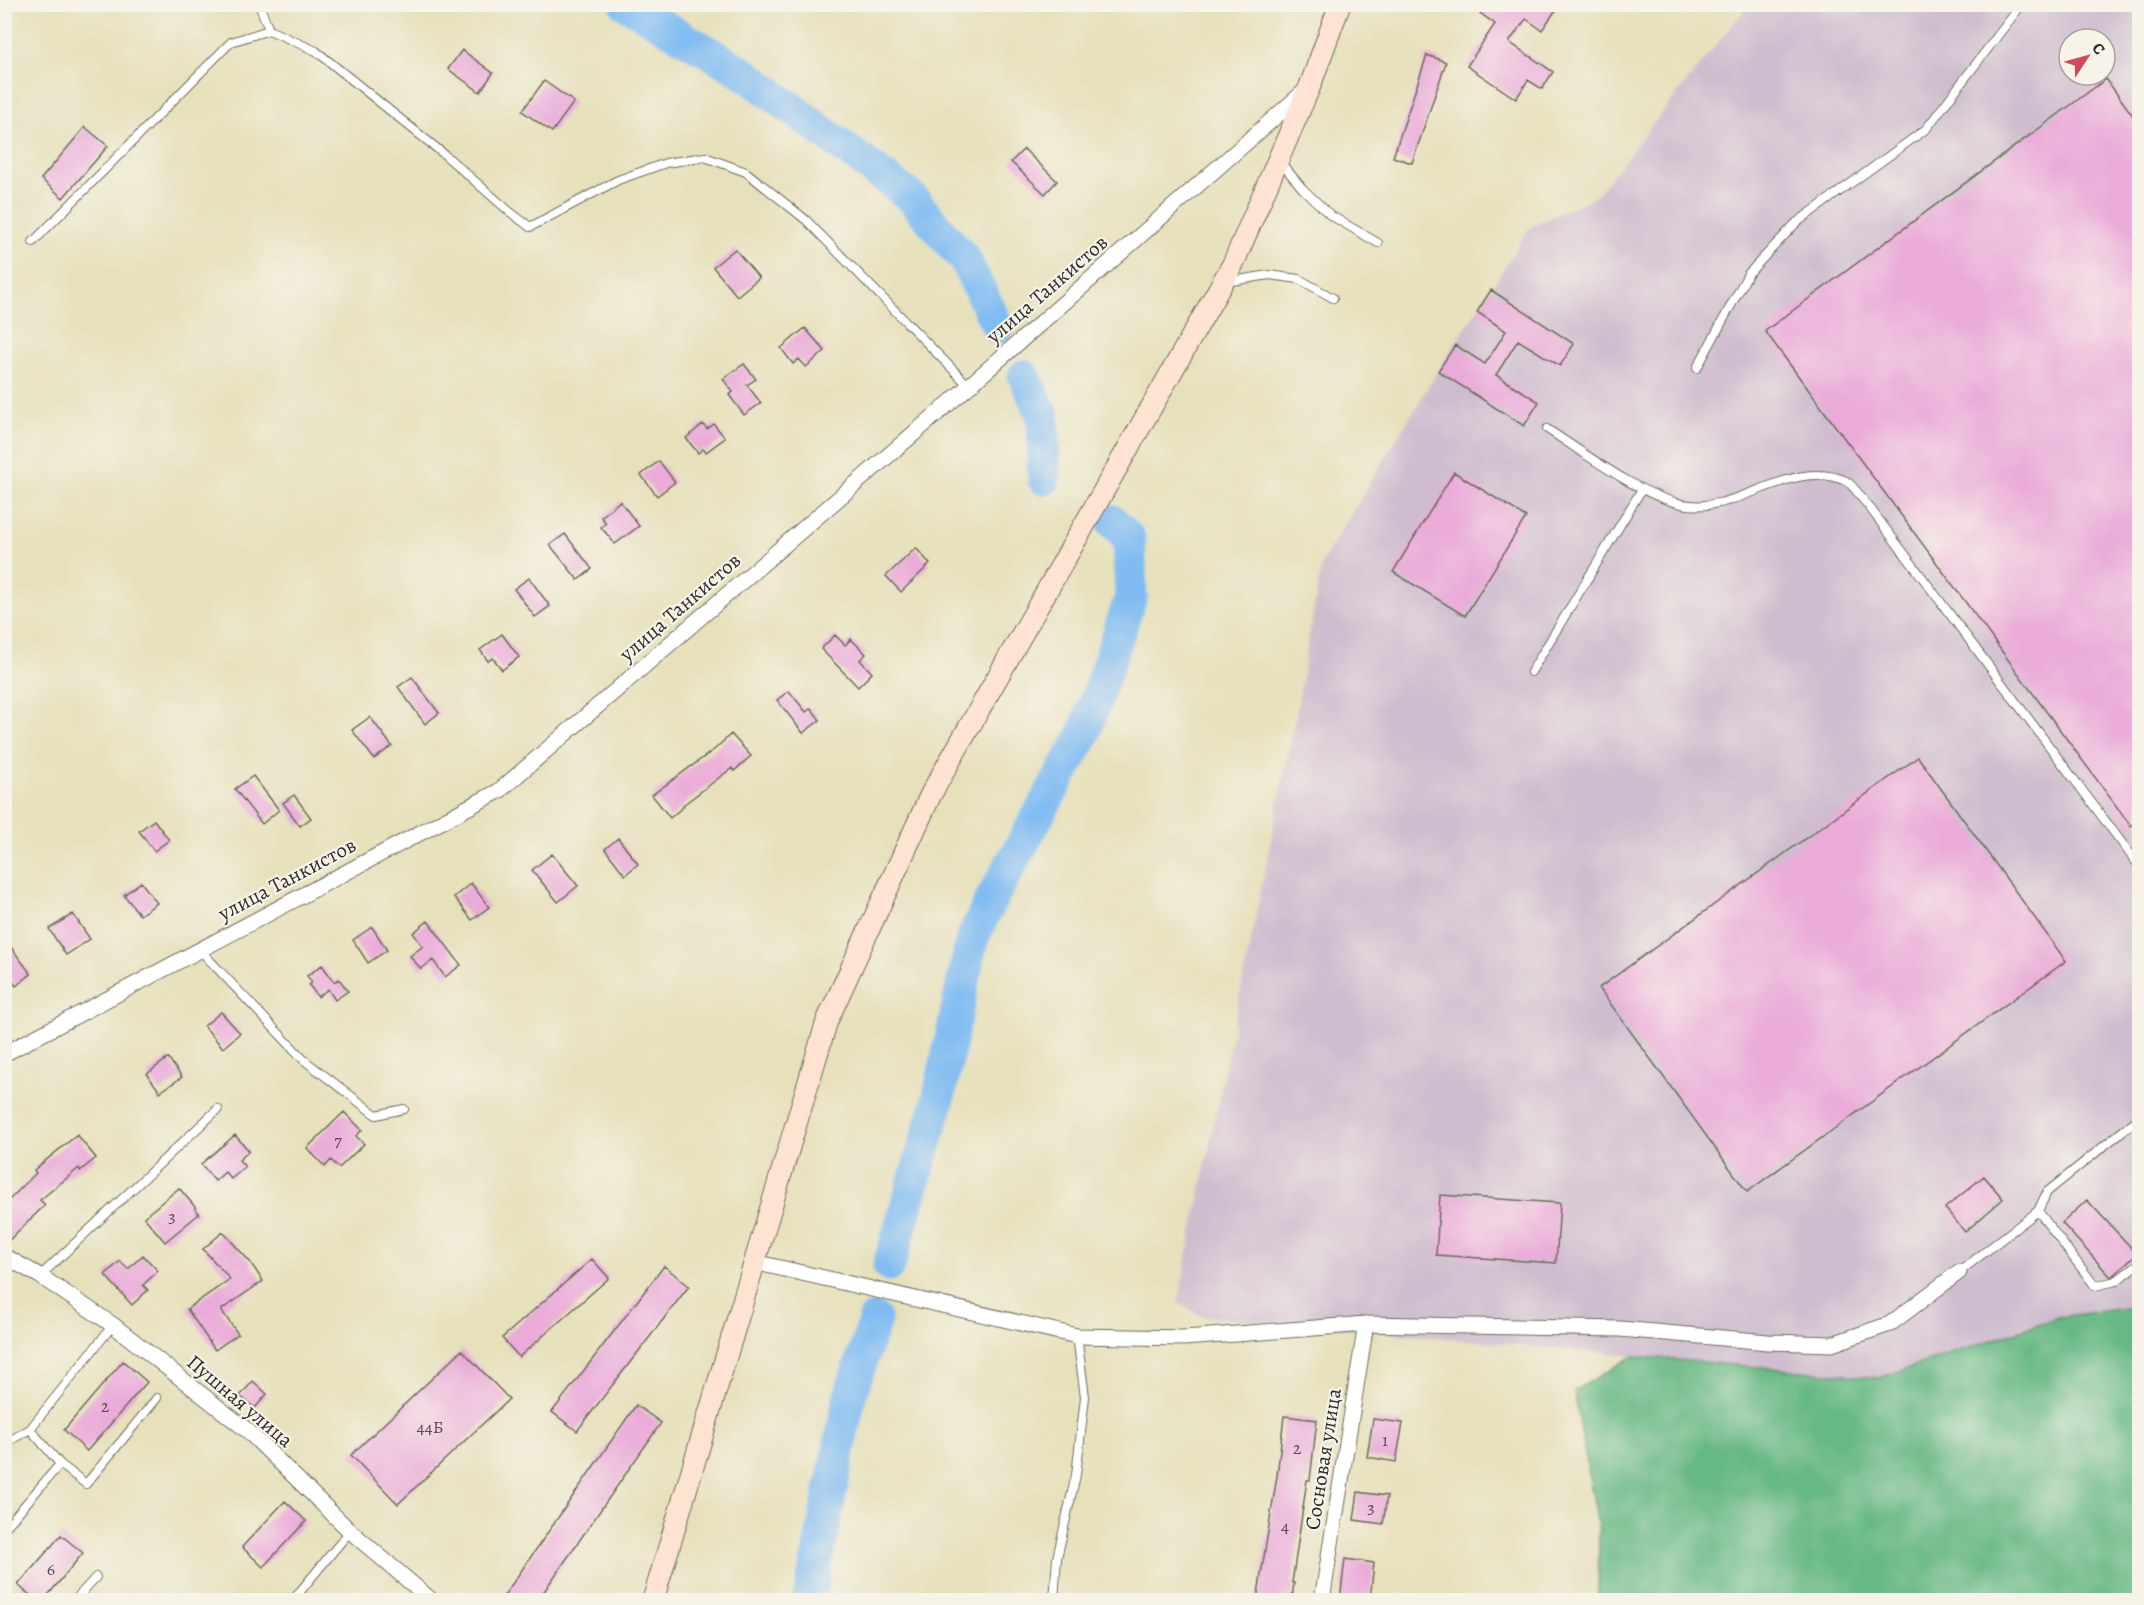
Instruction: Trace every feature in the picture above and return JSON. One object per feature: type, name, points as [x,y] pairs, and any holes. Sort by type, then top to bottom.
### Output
[{"type":"main road","points":[[651,1599],[827,1021],[931,794],[1233,264],[1310,86],[1340,4]]},
{"type":"street","name":"улица Танкистов","points":[[4,1054],[499,791],[969,386],[1310,86]]},
{"type":"street","name":"Пушная улица","points":[[4,1256],[40,1276],[113,1325],[248,1431],[350,1531],[431,1600]]},
{"type":"street","points":[[754,1262],[1077,1336],[1184,1338],[1366,1324],[1620,1329],[1768,1342],[1832,1344],[1890,1324],[1959,1272]]},
{"type":"street","name":"Сосновая улица","points":[[1322,1600],[1366,1324]]},
{"type":"lane","points":[[259,4],[269,30]]},
{"type":"lane","points":[[1697,368],[1748,274],[1796,223],[1926,129],[2022,4]]},
{"type":"lane","points":[[33,242],[231,42],[269,30],[316,51],[530,227],[618,180],[666,163],[705,157],[746,172],[806,220],[969,386]]},
{"type":"lane","points":[[1278,159],[1303,189],[1330,214],[1378,243]]},
{"type":"lane","points":[[1222,283],[1269,275],[1299,279],[1333,298]]},
{"type":"lane","points":[[1547,429],[1642,489],[1682,504],[1714,506],[1793,478],[1818,475],[1847,482],[1877,518],[2139,867]]},
{"type":"lane","points":[[1531,672],[1642,489]]},
{"type":"lane","points":[[200,949],[304,1060],[376,1114],[404,1109]]},
{"type":"lane","points":[[40,1276],[218,1109]]},
{"type":"lane","points":[[1959,1272],[2038,1211],[2047,1192],[2139,1117]]},
{"type":"lane","points":[[2038,1211],[2095,1286],[2116,1281],[2139,1263]]},
{"type":"lane","points":[[4,1444],[30,1429],[113,1325]]},
{"type":"lane","points":[[1054,1600],[1057,1558],[1076,1474],[1085,1397],[1077,1336]]},
{"type":"lane","points":[[30,1429],[60,1464],[86,1484],[157,1398]]},
{"type":"lane","points":[[4,1529],[60,1464]]},
{"type":"lane","points":[[293,1600],[350,1531]]},
{"type":"lane","points":[[75,1600],[96,1577]]},
{"type":"shaded area","points":[[1748,5],[2139,5],[2139,1306],[2059,1317],[1880,1378],[1202,1316],[1178,1303],[1296,715],[1322,562],[1438,371],[1530,227],[1596,196]]},
{"type":"green space","points":[[2139,1306],[2139,1600],[1598,1600],[1599,1532],[1574,1391],[1633,1356],[1880,1378],[2059,1317]]},
{"type":"building","points":[[1486,4],[1560,4],[1542,30],[1526,19],[1509,42],[1553,72],[1542,89],[1528,80],[1516,99],[1467,66],[1495,24],[1480,13]]},
{"type":"building","points":[[462,50],[493,73],[480,92],[448,69]]},
{"type":"building","points":[[1427,55],[1446,62],[1412,163],[1393,157]]},
{"type":"building","points":[[544,81],[574,102],[552,132],[522,111]]},
{"type":"building","points":[[2095,87],[2112,87],[2139,124],[2139,819],[2131,826],[1765,331]]},
{"type":"building","points":[[85,127],[108,146],[63,198],[41,179]]},
{"type":"building","points":[[1024,149],[1057,181],[1045,194],[1011,162]]},
{"type":"building","points":[[735,249],[759,278],[737,296],[713,267]]},
{"type":"building","points":[[1491,290],[1574,344],[1560,366],[1518,340],[1496,375],[1539,402],[1524,426],[1438,371],[1455,345],[1485,364],[1506,331],[1477,312]]},
{"type":"building","points":[[805,328],[825,351],[806,367],[799,359],[793,364],[781,348]]},
{"type":"building","points":[[744,364],[756,379],[747,385],[761,403],[744,415],[729,395],[733,392],[723,379]]},
{"type":"building","points":[[703,424],[707,429],[714,424],[725,438],[706,452],[703,449],[698,453],[686,438]]},
{"type":"building","points":[[659,461],[675,482],[657,496],[641,475]]},
{"type":"building","points":[[1454,472],[1526,517],[1465,616],[1393,572]]},
{"type":"building","points":[[620,501],[639,526],[615,544],[601,527],[606,523],[601,517]]},
{"type":"building","points":[[565,534],[592,569],[578,580],[550,545]]},
{"type":"building","points":[[916,548],[930,564],[901,592],[886,576]]},
{"type":"building","points":[[529,578],[550,606],[535,617],[514,589]]},
{"type":"building","points":[[502,634],[519,657],[502,670],[493,658],[488,661],[480,650]]},
{"type":"building","points":[[835,635],[845,645],[851,639],[866,654],[860,660],[872,673],[858,687],[821,649]]},
{"type":"building","points":[[412,677],[439,713],[425,724],[398,687]]},
{"type":"building","points":[[789,691],[806,712],[811,708],[820,720],[803,733],[777,700]]},
{"type":"building","points":[[370,717],[392,746],[374,759],[352,730]]},
{"type":"building","points":[[731,734],[751,756],[734,771],[732,768],[683,805],[670,818],[652,795],[715,749]]},
{"type":"building","points":[[1918,757],[2066,961],[1747,1192],[1599,988]]},
{"type":"building","points":[[253,776],[279,810],[262,824],[235,789]]},
{"type":"building","points":[[294,795],[311,818],[300,826],[283,803]]},
{"type":"building","points":[[154,820],[169,840],[154,851],[139,831]]},
{"type":"building","points":[[618,838],[638,864],[625,875],[605,849]]},
{"type":"building","points":[[552,854],[578,886],[558,902],[532,870]]},
{"type":"building","points":[[141,882],[157,903],[140,915],[124,895]]},
{"type":"building","points":[[471,883],[489,907],[472,920],[454,897]]},
{"type":"building","points":[[73,914],[90,939],[66,955],[49,929]]},
{"type":"building","points":[[428,921],[461,965],[445,977],[433,960],[421,969],[410,956],[423,946],[413,933]]},
{"type":"building","points":[[372,927],[387,950],[368,963],[353,940]]},
{"type":"building","points":[[4,938],[31,974],[16,986],[4,970]]},
{"type":"building","points":[[322,965],[334,982],[339,979],[348,991],[335,1000],[328,989],[318,997],[309,985],[312,982],[307,976]]},
{"type":"building","points":[[221,1012],[240,1033],[223,1048],[204,1026]]},
{"type":"building","points":[[168,1058],[182,1077],[160,1092],[147,1074]]},
{"type":"building","points":[[344,1112],[362,1130],[356,1136],[364,1144],[339,1168],[331,1160],[325,1167],[307,1148]]},
{"type":"building","points":[[77,1135],[96,1158],[80,1171],[79,1168],[40,1200],[45,1205],[4,1245],[4,1205],[36,1173],[34,1170]]},
{"type":"building","points":[[235,1135],[249,1151],[239,1160],[245,1167],[231,1179],[225,1172],[215,1181],[201,1164]]},
{"type":"building","points":[[1984,1176],[2003,1199],[1965,1232],[1945,1208]]},
{"type":"building","points":[[179,1188],[199,1214],[165,1242],[144,1217]]},
{"type":"building","points":[[1440,1195],[1560,1203],[1556,1263],[1436,1255]]},
{"type":"building","points":[[2087,1200],[2137,1254],[2113,1276],[2110,1276],[2062,1223]]},
{"type":"building","points":[[223,1232],[250,1262],[263,1281],[221,1310],[238,1334],[215,1350],[187,1309],[230,1279],[203,1249]]},
{"type":"building","points":[[143,1255],[158,1271],[143,1285],[148,1290],[132,1305],[105,1275],[120,1261],[128,1269]]},
{"type":"building","points":[[592,1259],[609,1278],[519,1357],[502,1338]]},
{"type":"building","points":[[664,1266],[689,1286],[577,1431],[552,1412]]},
{"type":"building","points":[[462,1350],[509,1399],[398,1504],[351,1455]]},
{"type":"building","points":[[123,1361],[147,1382],[87,1451],[64,1430]]},
{"type":"building","points":[[253,1381],[267,1394],[255,1408],[240,1396]]},
{"type":"building","points":[[636,1405],[661,1423],[538,1600],[501,1600]]},
{"type":"building","points":[[1284,1416],[1317,1420],[1310,1480],[1307,1480],[1292,1583],[1294,1583],[1292,1600],[1257,1600],[1277,1476]]},
{"type":"building","points":[[1373,1419],[1403,1423],[1396,1462],[1367,1457]]},
{"type":"building","points":[[1358,1492],[1387,1496],[1383,1524],[1354,1520]]},
{"type":"building","points":[[285,1501],[306,1521],[263,1567],[242,1547]]},
{"type":"building","points":[[61,1535],[83,1553],[44,1600],[36,1600],[18,1585]]},
{"type":"building","points":[[1345,1559],[1374,1563],[1370,1600],[1340,1600]]},
{"type":"waterway","points":[[626,4],[741,71],[911,197],[965,260],[998,327]]},
{"type":"waterway","points":[[1024,376],[1043,416],[1044,479]]},
{"type":"waterway","points":[[889,1265],[938,1101],[972,939],[992,898],[1084,734],[1131,597],[1129,538],[1112,521]]},
{"type":"waterway","points":[[809,1600],[849,1399],[875,1319]]}]
